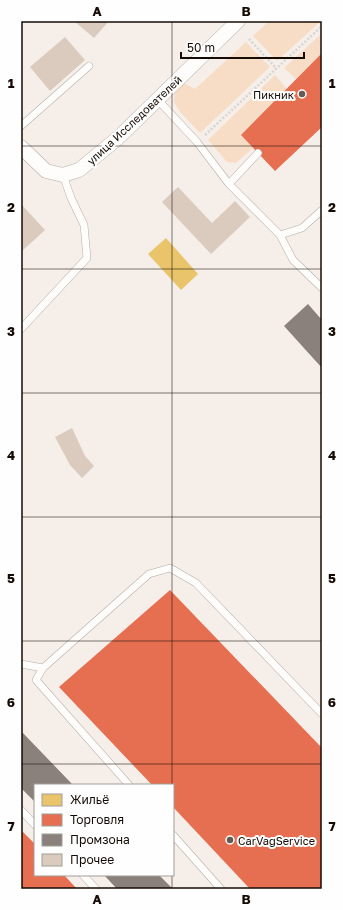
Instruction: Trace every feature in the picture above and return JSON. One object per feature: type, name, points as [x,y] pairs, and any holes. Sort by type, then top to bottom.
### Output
[{"type":"street","name":"улица Исследователей","points":[[63,175],[79,170],[118,138],[238,21]]},
{"type":"street","points":[[21,146],[46,171],[63,175]]},
{"type":"lane","points":[[21,126],[89,66]]},
{"type":"lane","points":[[157,99],[197,142],[229,184],[280,235],[293,260],[322,288]]},
{"type":"lane","points":[[229,184],[258,153]]},
{"type":"lane","points":[[21,329],[87,258],[84,225],[71,198],[63,175]]},
{"type":"lane","points":[[280,235],[302,228],[322,210]]},
{"type":"lane","points":[[128,784],[36,680],[43,668],[150,574],[170,568],[196,584],[322,714]]},
{"type":"lane","points":[[21,664],[43,668]]},
{"type":"lane","points":[[21,810],[34,824]]},
{"type":"lane","points":[[174,836],[221,889]]},
{"type":"lane","points":[[84,876],[96,889]]},
{"type":"path","points":[[197,142],[322,26]]},
{"type":"path","points":[[249,39],[276,68]]},
{"type":"shaded area","points":[[269,21],[321,21],[277,61],[253,36]]},
{"type":"shaded area","points":[[322,33],[322,53],[296,79],[284,68]]},
{"type":"shaded area","points":[[246,42],[270,67],[200,133],[180,112],[174,102],[175,90],[184,83],[195,89]]},
{"type":"shaded area","points":[[275,75],[287,89],[241,135],[253,148],[236,163],[227,162],[208,140]]},
{"type":"building: Жильё","points":[[166,238],[198,274],[181,290],[148,254]]},
{"type":"building: Торговля","points":[[322,53],[322,127],[275,171],[241,135]]},
{"type":"building: Торговля","points":[[170,590],[322,748],[322,889],[250,889],[174,808],[174,784],[151,784],[59,687]]},
{"type":"building: Торговля","points":[[21,830],[34,843],[34,876],[65,876],[77,889],[21,889]]},
{"type":"building: Промзона","points":[[308,304],[322,320],[322,368],[284,326]]},
{"type":"building: Промзона","points":[[21,731],[72,784],[34,784],[34,801],[21,788]]},
{"type":"building: Промзона","points":[[105,876],[160,876],[173,889],[117,889]]},
{"type":"building: Прочее","points":[[74,21],[109,21],[94,38]]},
{"type":"building: Прочее","points":[[65,37],[85,60],[50,91],[30,67]]},
{"type":"building: Прочее","points":[[178,187],[212,223],[235,201],[250,217],[211,254],[162,202]]},
{"type":"building: Прочее","points":[[21,204],[45,230],[21,252]]},
{"type":"building: Прочее","points":[[72,428],[85,456],[94,466],[82,478],[70,465],[55,437]]},
{"type":"place","name":"Пикник","points":[[302,94]]},
{"type":"place","name":"CarVagService","points":[[230,840]]}]
